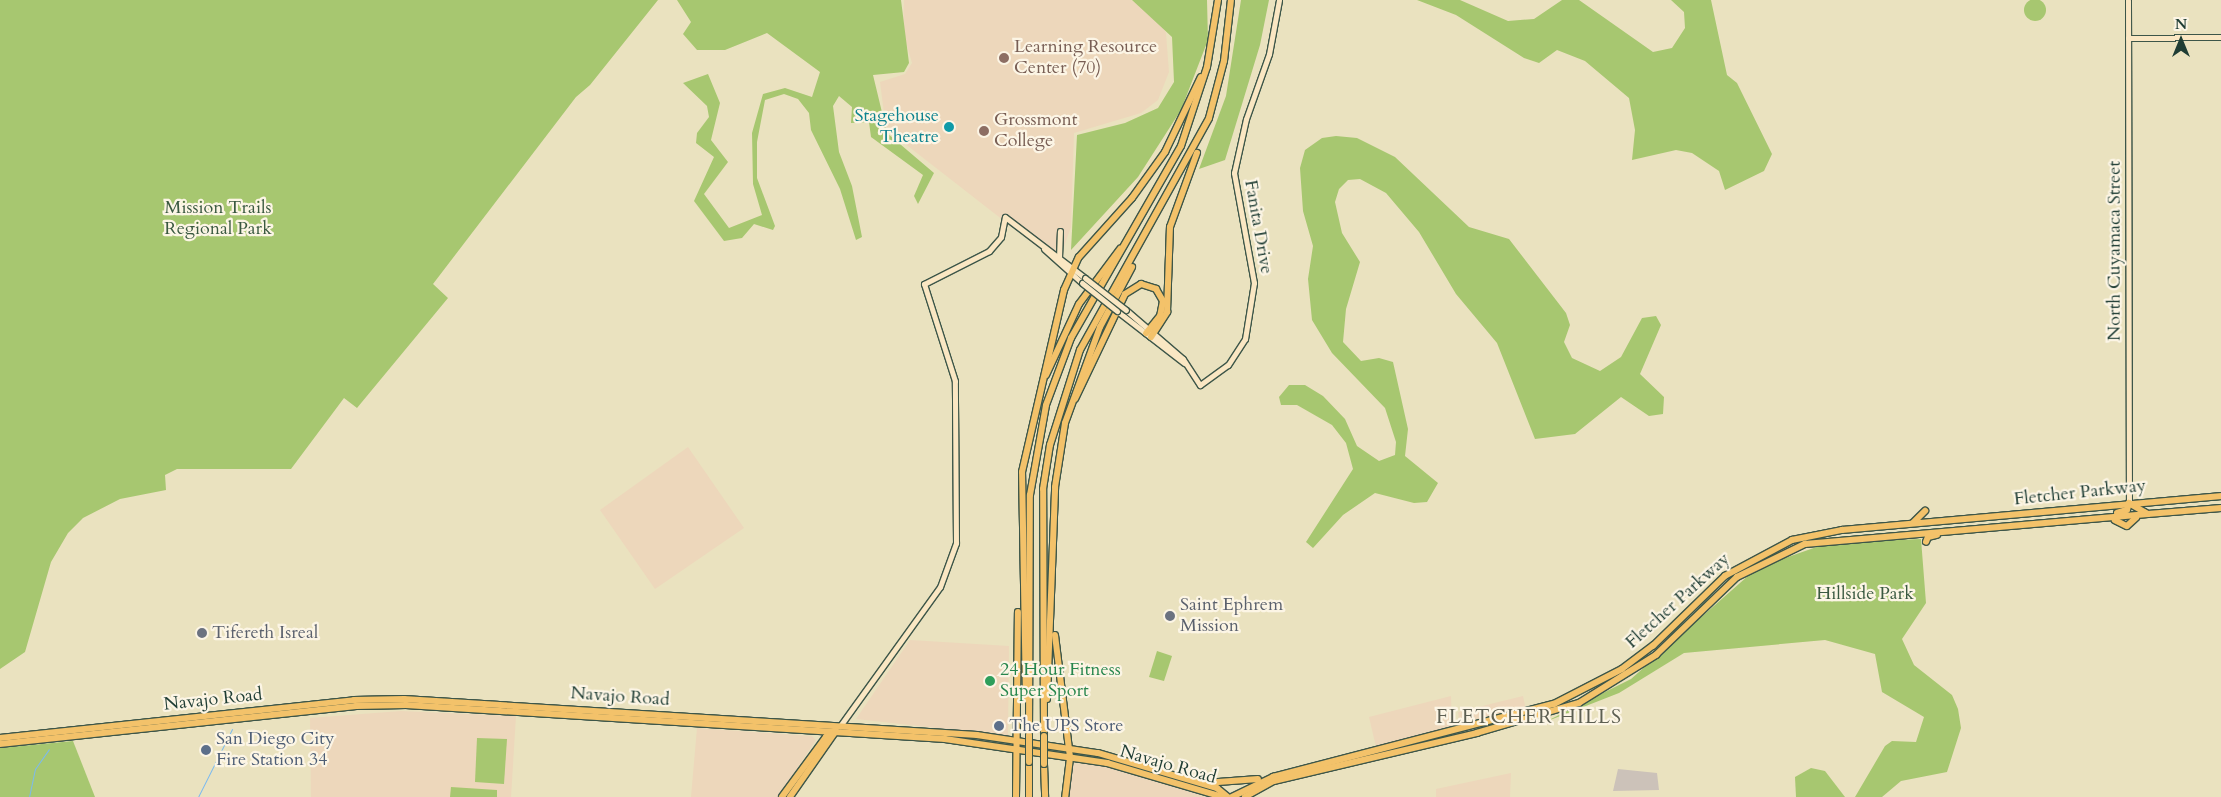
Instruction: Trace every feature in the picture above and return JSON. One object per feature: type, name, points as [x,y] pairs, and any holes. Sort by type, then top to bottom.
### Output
[{"type":"highway","points":[[1029,797],[1029,514],[1037,442],[1071,338],[1181,146],[1207,67],[1218,0]]},
{"type":"highway","points":[[1150,333],[1168,308],[1174,209],[1209,118],[1224,61],[1231,0]]},
{"type":"highway","points":[[1016,797],[1015,740],[1022,472],[1034,408],[1071,271],[1165,152],[1207,67]]},
{"type":"highway","points":[[1044,725],[1052,577],[1054,487],[1065,423],[1100,327],[1209,118]]},
{"type":"highway","points":[[1045,797],[1043,489],[1050,445],[1080,350],[1152,225]]},
{"type":"highway","points":[[1034,408],[1065,329],[1114,252],[1123,246]]},
{"type":"highway","points":[[1065,423],[1125,294],[1138,284],[1154,287],[1162,298],[1162,313],[1150,333]]},
{"type":"highway","points":[[1021,553],[1029,735]]},
{"type":"highway","points":[[1052,577],[1057,668],[1070,758],[1065,797]]},
{"type":"main road","name":"Fanita Drive","points":[[1150,333],[1184,363],[1200,385],[1239,352],[1252,317],[1254,283],[1234,173],[1246,119],[1269,54],[1279,0]]},
{"type":"main road","name":"North Cuyamaca Street","points":[[2128,0],[2129,503]]},
{"type":"main road","points":[[2128,38],[2221,37]]},
{"type":"main road","points":[[790,797],[940,587],[956,543],[955,381],[924,284],[989,251],[1001,237],[1005,217],[1150,333]]},
{"type":"main road","points":[[1060,231],[1060,258]]},
{"type":"main road","points":[[1044,249],[1060,258],[1071,271]]},
{"type":"main road","name":"Fletcher Parkway","points":[[1245,797],[1274,781],[1447,740],[1466,728],[1533,712],[1598,684],[1653,646],[1725,576],[1782,544],[1827,532],[2221,496]]},
{"type":"main road","points":[[2061,521],[2123,512],[2129,503],[2148,514]]},
{"type":"main road","name":"Fletcher Parkway","points":[[1230,797],[1273,777],[1346,758],[1536,717],[1610,686],[1672,642],[1737,577],[1780,554],[1835,538],[2221,508]]},
{"type":"main road","points":[[1909,525],[1925,511],[1939,522]]},
{"type":"main road","points":[[2078,520],[2120,520],[2126,526],[2130,519],[2148,514]]},
{"type":"main road","points":[[1892,535],[1923,536],[1926,542],[1930,535],[1971,528]]},
{"type":"main road","name":"Navajo Road","points":[[0,738],[385,698],[766,721],[914,733],[1107,763],[1194,786],[1217,788],[1230,797]]},
{"type":"main road","name":"Navajo Road","points":[[0,744],[386,704],[835,733],[878,735],[946,732],[1068,748],[1194,786],[1223,797]]},
{"type":"main road","points":[[744,727],[748,722],[766,721]]},
{"type":"main road","points":[[17,743],[70,732]]},
{"type":"main road","points":[[782,797],[826,737],[835,733]]},
{"type":"main road","points":[[1336,766],[1346,758]]},
{"type":"main road","points":[[1194,786],[1273,777]]},
{"type":"main road","points":[[1194,786],[1214,797]]},
{"type":"shaded area","name":"Grossmont College","points":[[904,0],[1131,0],[1153,11],[1166,33],[1169,72],[1158,100],[1141,113],[1074,133],[1071,227],[1058,263],[886,129],[880,82],[905,74],[912,63],[903,32]]},
{"type":"shaded area","points":[[688,447],[744,528],[655,589],[600,510]]},
{"type":"shaded area","points":[[910,640],[1009,646],[1008,736],[856,719]]},
{"type":"shaded area","points":[[1451,696],[1452,729],[1376,747],[1369,717]]},
{"type":"shaded area","points":[[1523,696],[1526,710],[1460,726],[1458,712]]},
{"type":"shaded area","points":[[401,711],[516,716],[511,797],[311,797],[310,718]]},
{"type":"shaded area","points":[[697,728],[812,736],[816,740],[778,797],[691,797]]},
{"type":"shaded area","points":[[1072,763],[1104,765],[1206,797],[1068,797]]},
{"type":"shaded area","points":[[1618,769],[1657,773],[1659,790],[1613,791]]},
{"type":"shaded area","points":[[1511,773],[1510,797],[1436,797],[1436,789]]},
{"type":"green space","points":[[2031,-1],[2039,-1],[2046,6],[2046,14],[2039,21],[2031,21],[2024,14],[2024,6]]},
{"type":"green space","name":"Mission Trails Regional Park","points":[[0,0],[658,0],[590,85],[576,97],[433,284],[448,298],[357,408],[344,398],[291,469],[177,469],[165,475],[166,490],[120,499],[83,518],[68,533],[51,562],[25,652],[0,669]]},
{"type":"green space","points":[[677,0],[901,0],[909,63],[904,72],[873,75],[887,133],[934,173],[918,204],[914,196],[923,175],[871,137],[869,122],[851,123],[852,107],[839,96],[833,106],[839,152],[852,186],[862,237],[856,240],[840,189],[811,130],[809,113],[798,99],[784,94],[765,100],[757,142],[757,178],[775,226],[773,230],[754,224],[742,238],[724,241],[694,201],[714,157],[696,143],[697,133],[709,117],[707,106],[683,83],[708,74],[720,103],[711,140],[728,162],[704,194],[729,228],[762,215],[753,184],[752,133],[763,94],[785,88],[812,97],[820,72],[767,33],[725,50],[697,50],[683,34],[691,22]]},
{"type":"green space","points":[[1132,0],[1207,0],[1208,40],[1181,110],[1138,177],[1071,250],[1077,135],[1125,123],[1158,108],[1174,82],[1172,37]]},
{"type":"green space","points":[[1241,0],[1269,0],[1260,45],[1225,160],[1199,169],[1226,96]]},
{"type":"green space","points":[[1417,0],[1460,0],[1508,21],[1534,19],[1562,0],[1579,0],[1653,52],[1672,48],[1685,28],[1684,12],[1671,0],[1711,0],[1727,75],[1737,83],[1772,154],[1764,171],[1725,190],[1719,171],[1692,153],[1676,150],[1632,160],[1635,130],[1629,98],[1585,61],[1557,50],[1539,63],[1524,58],[1456,15]]},
{"type":"green space","points":[[1336,136],[1357,138],[1395,157],[1469,227],[1509,239],[1566,313],[1570,325],[1564,342],[1572,358],[1600,371],[1621,357],[1642,318],[1656,316],[1661,325],[1640,374],[1664,397],[1663,414],[1649,416],[1621,397],[1575,434],[1535,439],[1497,343],[1456,294],[1419,232],[1386,193],[1360,179],[1348,180],[1339,189],[1335,202],[1342,233],[1360,262],[1346,309],[1343,342],[1361,361],[1379,358],[1393,362],[1408,429],[1405,456],[1438,483],[1427,502],[1414,503],[1375,493],[1343,515],[1313,548],[1306,542],[1353,469],[1346,443],[1332,425],[1297,405],[1281,405],[1279,397],[1289,385],[1305,385],[1323,396],[1345,419],[1357,446],[1379,461],[1395,455],[1396,442],[1385,408],[1332,353],[1312,320],[1308,279],[1313,246],[1303,211],[1300,168],[1305,150],[1322,138]]},
{"type":"green space","name":"Hillside Park","points":[[1921,539],[1926,603],[1902,639],[1914,665],[1952,695],[1958,709],[1961,728],[1947,772],[1901,781],[1882,797],[1855,797],[1885,746],[1892,741],[1916,742],[1924,717],[1882,692],[1875,654],[1825,640],[1684,653],[1619,693],[1545,722],[1631,679],[1757,568],[1828,543]]},
{"type":"green space","points":[[1157,651],[1172,656],[1164,681],[1149,677]]},
{"type":"green space","points":[[477,738],[507,739],[504,784],[475,782]]},
{"type":"green space","points":[[73,741],[95,797],[0,797],[0,748]]},
{"type":"green space","points":[[1811,768],[1825,771],[1845,797],[1796,797],[1795,777]]},
{"type":"green space","points":[[451,787],[497,790],[497,797],[450,797]]},
{"type":"waterway","points":[[198,797],[232,729]]},
{"type":"waterway","points":[[29,797],[35,769],[49,749]]},
{"type":"place","name":"Learning Resource Center (70)","points":[[1004,58]]},
{"type":"place","name":"Stagehouse Theatre","points":[[949,127]]},
{"type":"place","name":"Grossmont College","points":[[984,131]]},
{"type":"place","name":"Saint Ephrem Mission","points":[[1170,616]]},
{"type":"place","name":"Tifereth Isreal","points":[[202,633]]},
{"type":"place","name":"24 Hour Fitness Super Sport","points":[[990,681]]},
{"type":"place","name":"The UPS Store","points":[[999,726]]},
{"type":"place","name":"San Diego City Fire Station 34","points":[[206,750]]},
{"type":"district","name":"FLETCHER HILLS","points":[[1529,716]]}]
